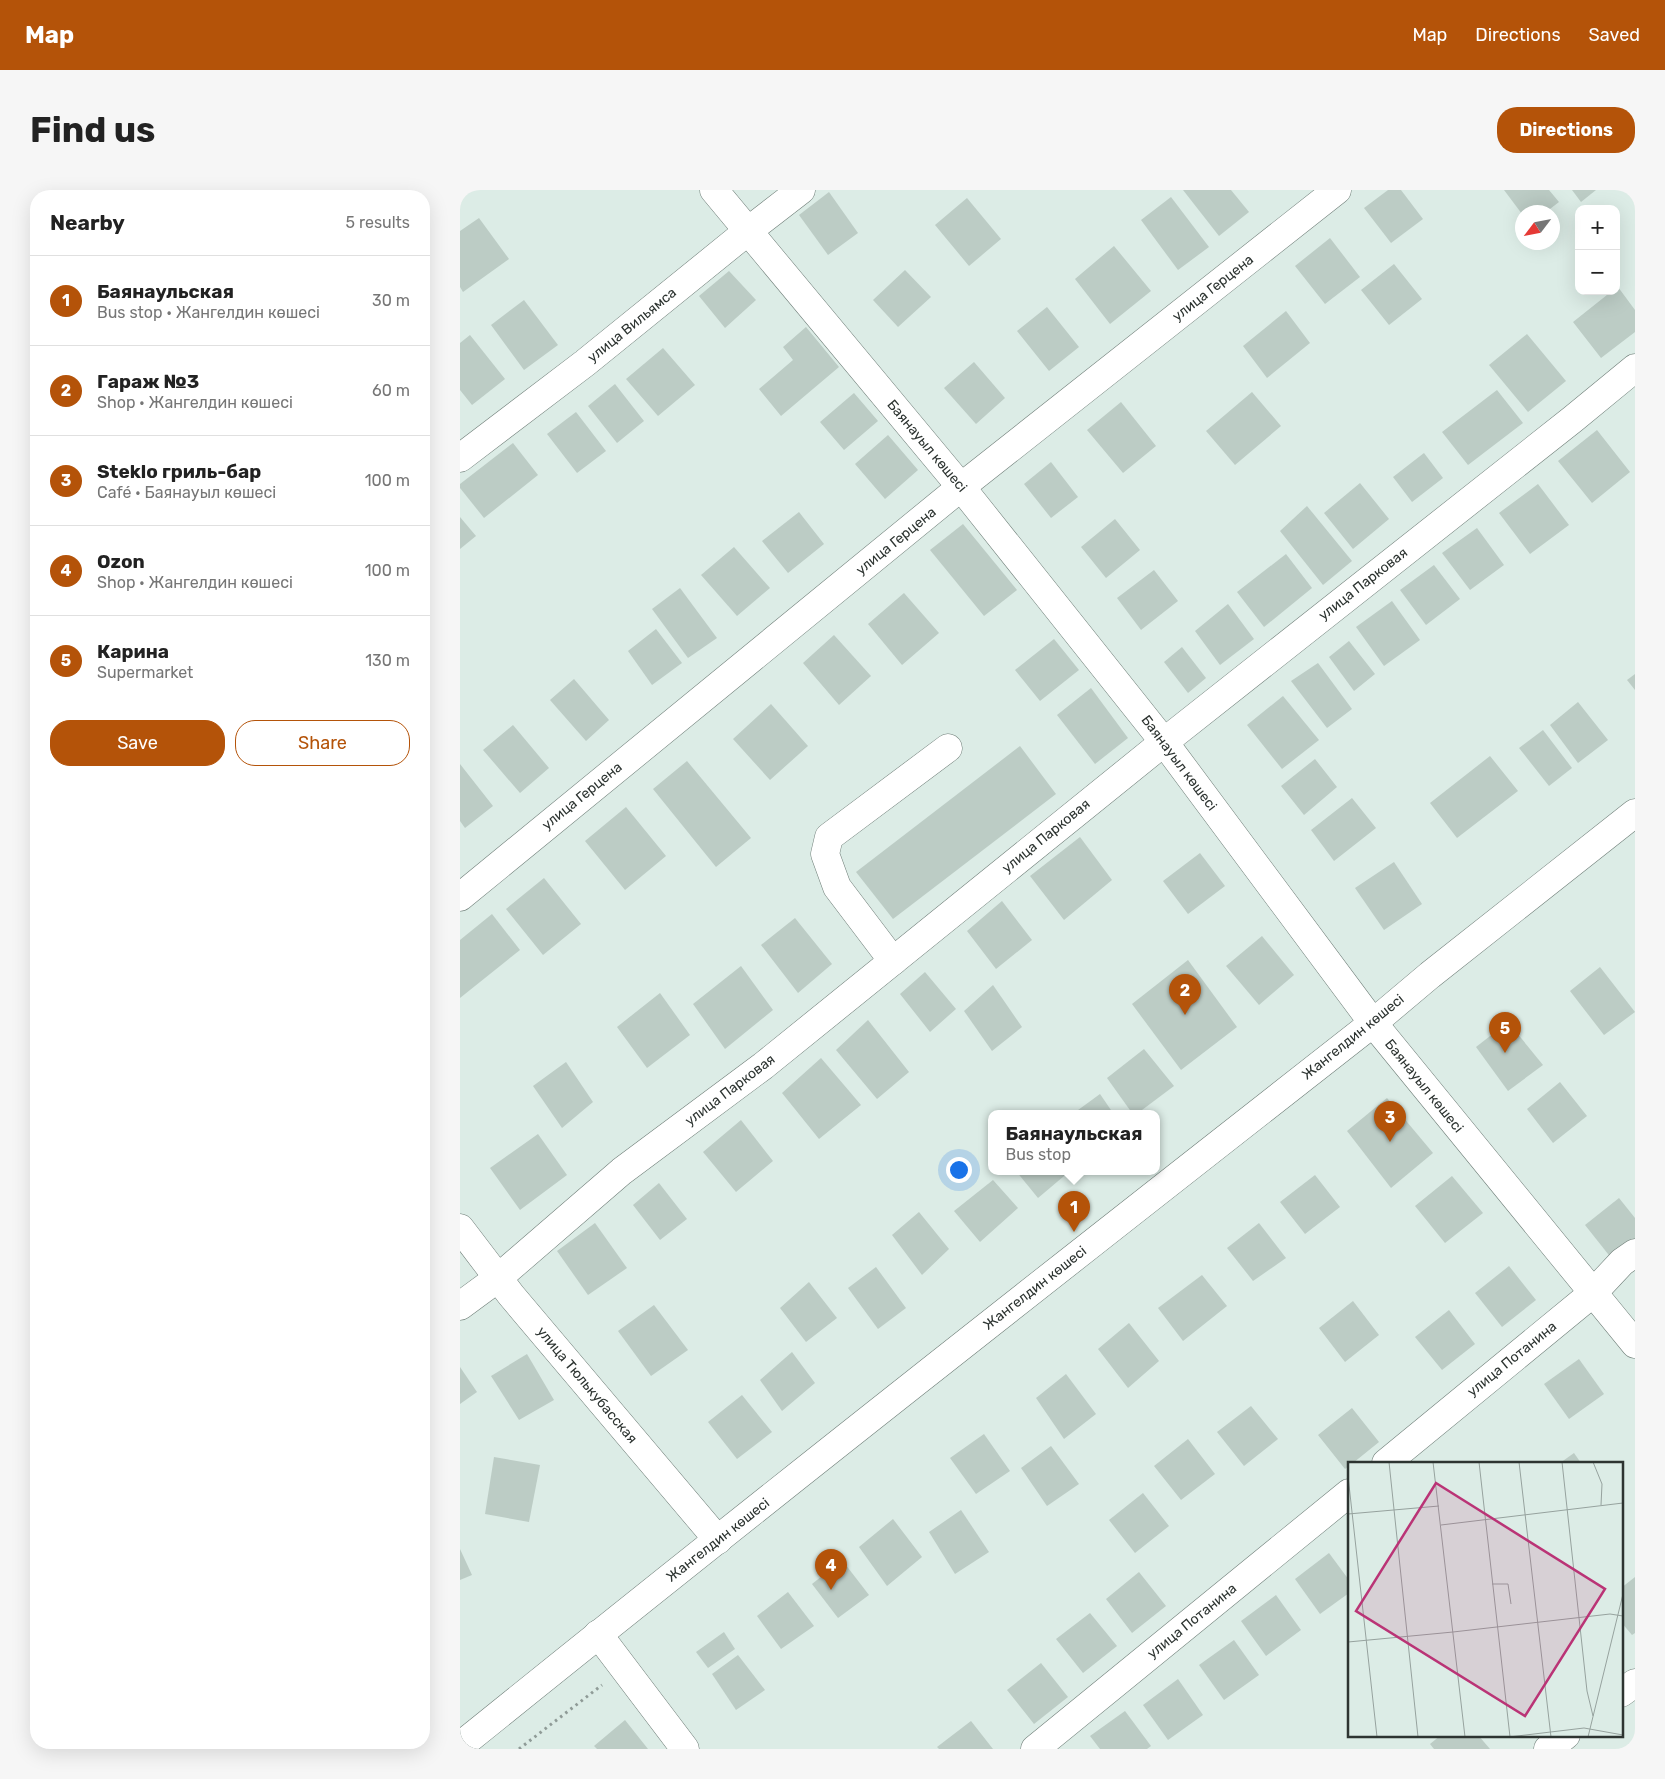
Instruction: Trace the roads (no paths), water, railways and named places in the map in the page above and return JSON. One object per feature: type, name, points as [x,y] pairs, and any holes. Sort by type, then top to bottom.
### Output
[{"type":"street","name":"Баянауыл көшесі","points":[[714,190],[961,488],[1164,742],[1373,1022],[1635,1344]]},
{"type":"street","name":"улица Вильямса","points":[[460,458],[585,363],[801,190]]},
{"type":"street","name":"улица Герцена","points":[[460,897],[961,488],[1337,190]]},
{"type":"street","name":"улица Парковая","points":[[460,1306],[498,1278],[622,1171],[763,1066],[1164,742],[1635,368]]},
{"type":"street","points":[[893,961],[837,887],[824,854],[829,837],[948,748]]},
{"type":"street","name":"Жангелдин көшесі","points":[[460,1746],[982,1329],[1373,1022],[1437,969],[1635,813]]},
{"type":"street","name":"улица Тюлькубасская","points":[[460,1228],[510,1295],[718,1540]]},
{"type":"street","name":"улица Потанина","points":[[1387,1462],[1593,1293],[1622,1262],[1635,1253]]},
{"type":"street","name":"улица Потанина","points":[[1034,1749],[1348,1494]]},
{"type":"street","points":[[598,1634],[686,1749]]},
{"type":"street","points":[[1622,1692],[1635,1683]]},
{"type":"street","points":[[1548,1749],[1565,1736]]},
{"type":"place","name":"Гараж №3","points":[[1185,1015]]},
{"type":"place","name":"Карина","points":[[1505,1053]]},
{"type":"place","name":"Steklo гриль-бар","points":[[1390,1142]]},
{"type":"place","name":"Баянаульская","points":[[1074,1232]]},
{"type":"place","name":"Ozon","points":[[831,1590]]}]
